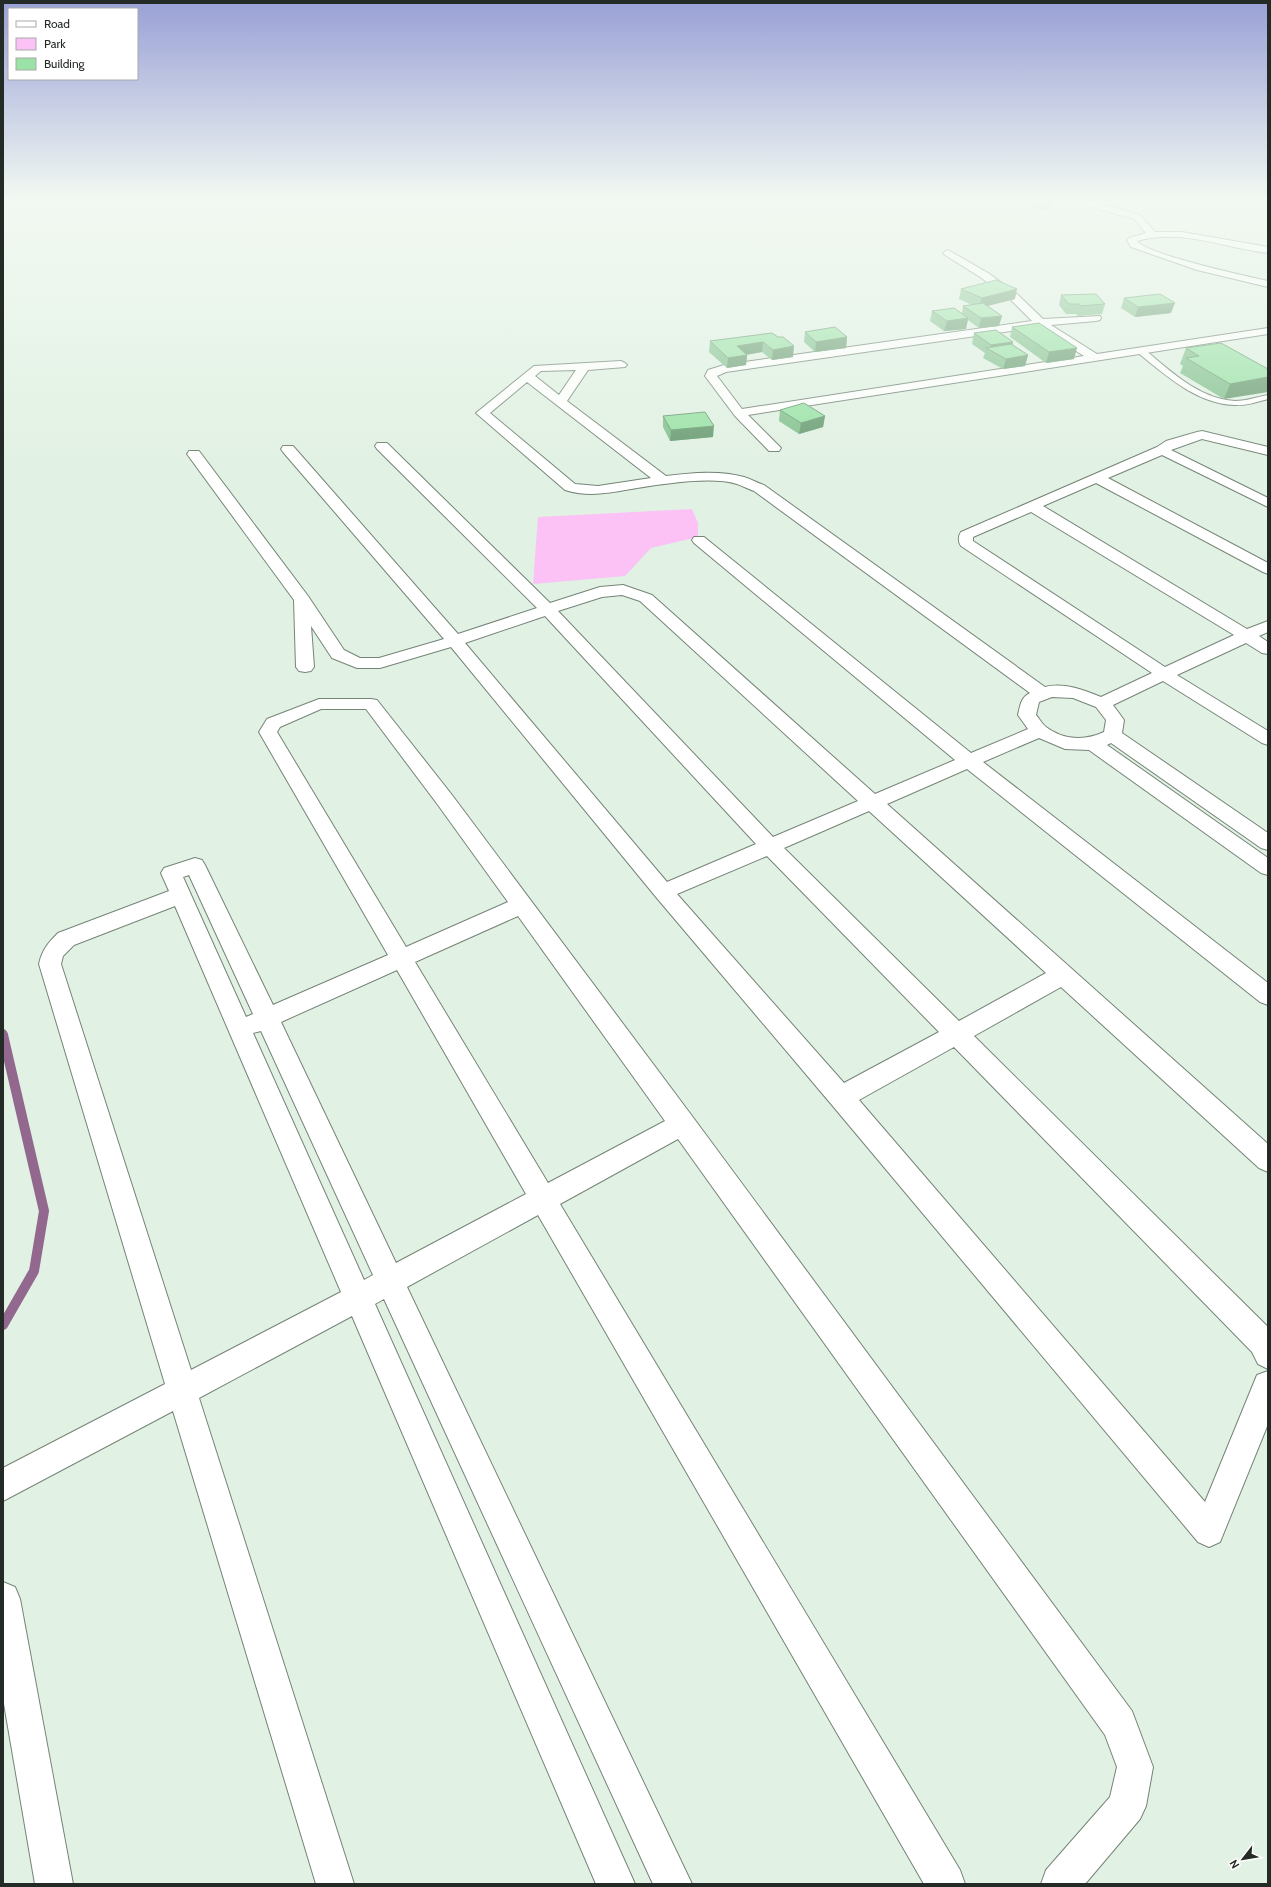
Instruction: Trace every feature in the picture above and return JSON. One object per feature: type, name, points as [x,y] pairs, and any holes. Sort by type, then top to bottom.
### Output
[{"type":"street","points":[[1002,288],[1013,296],[1040,323],[1094,357]]},
{"type":"street","points":[[774,448],[739,413],[711,376],[712,373],[716,370],[1040,323],[1096,318]]},
{"type":"street","points":[[739,413],[1268,331]]},
{"type":"street","points":[[621,365],[538,368],[482,413],[570,487],[577,490],[593,490],[664,481],[717,478],[740,480],[759,488],[1042,694]]},
{"type":"street","points":[[560,402],[584,367]]},
{"type":"street","points":[[528,377],[664,481]]},
{"type":"street","points":[[1268,451],[1202,435],[1171,444],[1162,450],[966,535],[966,543],[1164,674],[1268,739]]},
{"type":"street","points":[[382,446],[548,610],[770,846],[1262,1342],[1268,1354]]},
{"type":"street","points":[[288,449],[455,641],[663,892],[841,1097],[1209,1531],[1268,1386]]},
{"type":"street","points":[[1162,450],[1268,503]]},
{"type":"street","points":[[194,454],[302,599],[338,654],[357,663],[380,663],[455,641],[600,592],[623,590],[646,598],[1268,1160]]},
{"type":"street","points":[[1097,478],[1268,569]]},
{"type":"street","points":[[1032,506],[1268,649]]},
{"type":"street","points":[[699,540],[969,761],[1268,996]]},
{"type":"street","points":[[302,599],[305,667]]},
{"type":"street","points":[[1102,703],[1268,626]]},
{"type":"street","points":[[1050,691],[1076,692],[1102,703],[1115,720],[1112,735],[1093,744],[1065,743],[1039,731],[1027,715],[1031,700],[1050,691]]},
{"type":"street","points":[[946,1884],[268,732],[273,724],[319,704],[371,704],[445,800],[522,905],[1119,1724],[1136,1767],[1127,1806],[1060,1884]]},
{"type":"street","points":[[663,892],[1039,731]]},
{"type":"street","points":[[1112,735],[1268,843]]},
{"type":"street","points":[[1093,744],[1268,868]]},
{"type":"street","points":[[616,1884],[171,874],[195,865],[673,1884]]},
{"type":"street","points":[[180,895],[66,938],[53,952],[50,964],[335,1884]]},
{"type":"street","points":[[240,1030],[522,905]]},
{"type":"street","points":[[841,1097],[1063,975]]},
{"type":"street","points":[[3,1485],[391,1281],[682,1124]]},
{"type":"street","points":[[3,1599],[54,1884]]},
{"type":"lane","points":[[1140,350],[1177,380],[1215,398],[1234,403],[1268,398]]},
{"type":"green space","points":[[692,509],[698,523],[698,537],[651,548],[625,576],[533,584],[538,517]]},
{"type":"building","points":[[1015,288],[1017,289],[982,298],[961,289]]},
{"type":"building","points":[[1096,294],[1105,304],[1080,306],[1079,304],[1069,304],[1061,295]]},
{"type":"building","points":[[1160,294],[1175,303],[1138,307],[1124,298]]},
{"type":"building","points":[[983,303],[1002,316],[981,318],[963,306]]},
{"type":"building","points":[[954,308],[968,318],[947,321],[932,311]]},
{"type":"building","points":[[1039,323],[1077,348],[1049,352],[1012,327]]},
{"type":"building","points":[[835,327],[847,337],[816,342],[805,332]]},
{"type":"building","points":[[996,330],[1013,342],[991,345],[974,333]]},
{"type":"building","points":[[772,333],[778,337],[783,337],[794,346],[773,350],[763,342],[737,346],[747,355],[728,358],[710,341]]},
{"type":"building","points":[[1221,343],[1268,369],[1268,377],[1230,384],[1186,358],[1199,356],[1186,348]]},
{"type":"building","points":[[1011,344],[1028,355],[1006,359],[986,348]]},
{"type":"building","points":[[804,403],[825,416],[801,423],[780,410]]},
{"type":"building","points":[[705,412],[714,426],[671,430],[663,416]]},
{"type":"waterway","points":[[3,1035],[44,1211],[34,1271],[3,1325]]}]
